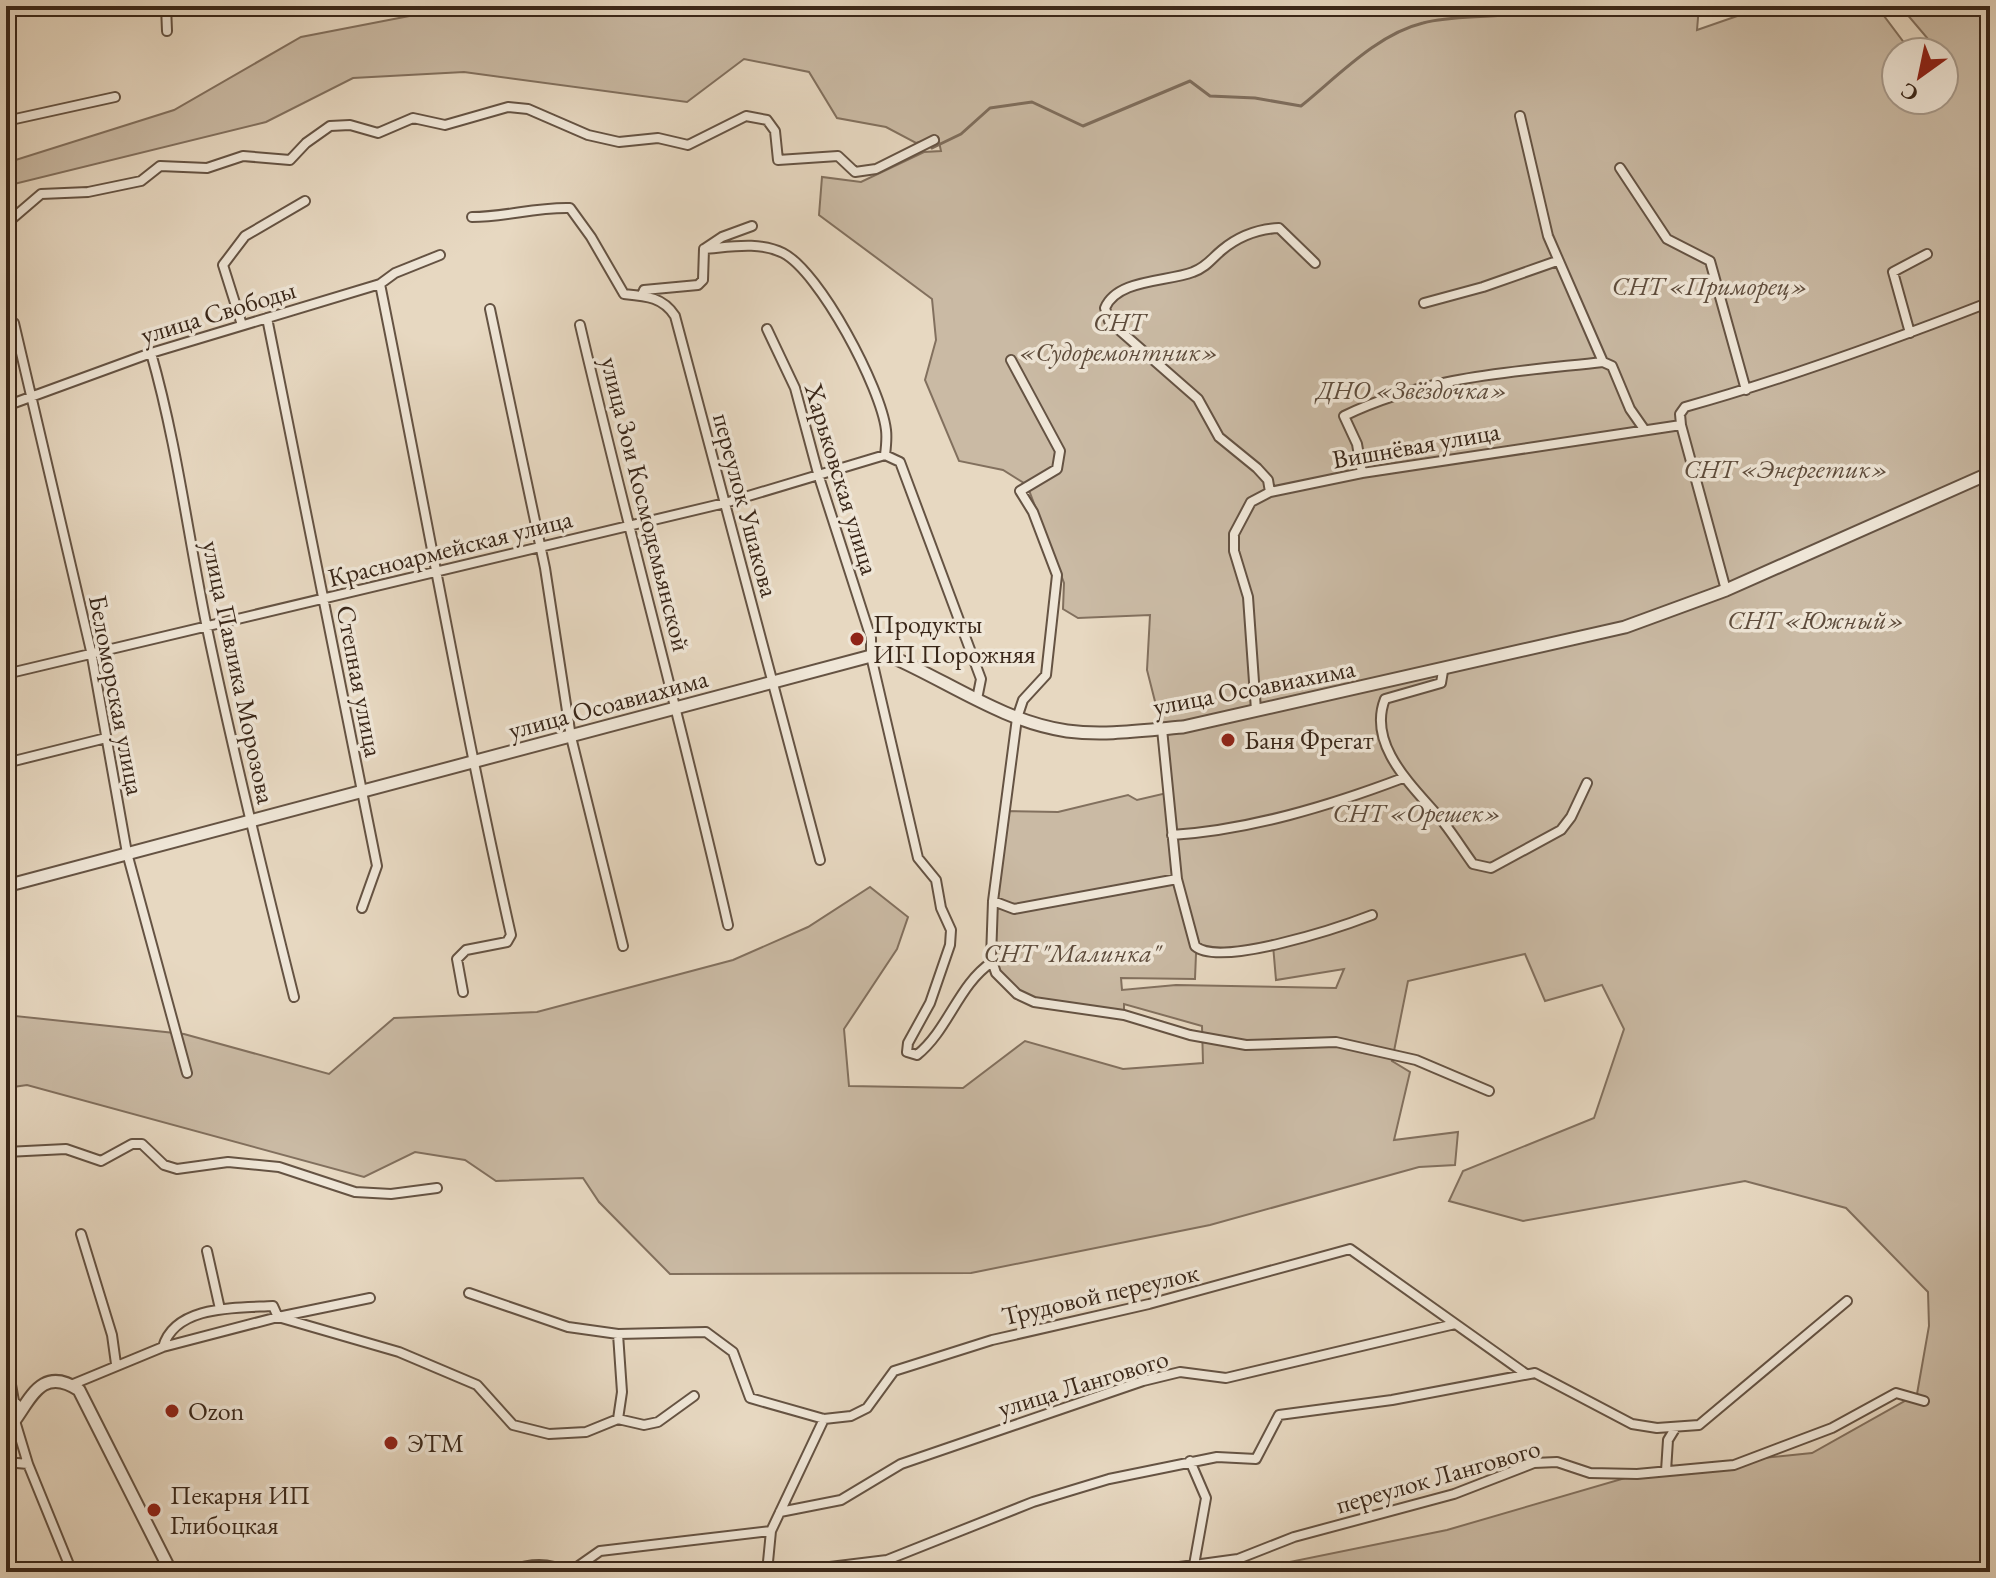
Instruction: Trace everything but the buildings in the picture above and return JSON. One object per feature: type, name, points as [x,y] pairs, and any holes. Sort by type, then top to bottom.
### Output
[{"type":"street","points":[[166,6],[167,31]]},
{"type":"street","points":[[6,121],[115,97]]},
{"type":"street","points":[[6,224],[41,194],[88,192],[141,181],[160,166],[207,168],[243,156],[290,160],[306,143],[330,126],[350,125],[378,133],[413,118],[445,125],[508,107],[528,109],[588,135],[619,142],[658,138],[688,145],[746,116],[767,120],[775,131],[778,160],[838,156],[855,172],[876,169],[934,140]]},
{"type":"street","points":[[1520,116],[1557,261],[1603,362]]},
{"type":"street","points":[[1620,168],[1667,239],[1710,261],[1746,390]]},
{"type":"street","points":[[242,325],[223,265],[245,236],[305,201]]},
{"type":"street","name":"переулок Ушакова","points":[[472,217],[503,217],[536,207],[570,208],[624,294],[642,295],[667,304],[675,316],[820,860]]},
{"type":"street","points":[[704,249],[722,237],[752,226]]},
{"type":"street","points":[[1270,492],[1268,480],[1257,468],[1219,437],[1198,399],[1109,321],[1105,308],[1109,299],[1130,288],[1208,266],[1232,242],[1260,229],[1279,228],[1315,263]]},
{"type":"street","points":[[704,249],[764,246],[785,254],[800,268],[854,345],[886,430],[885,455],[900,462],[981,679],[977,699]]},
{"type":"street","points":[[642,295],[644,290],[698,285],[703,280],[704,249]]},
{"type":"street","points":[[1910,333],[1893,272],[1927,254]]},
{"type":"street","name":"улица Свободы","points":[[6,406],[151,353],[380,284],[395,273],[440,255]]},
{"type":"street","points":[[1424,303],[1557,261]]},
{"type":"street","points":[[380,284],[438,570],[472,762],[511,935],[507,942],[466,950],[457,959],[463,992]]},
{"type":"street","points":[[1726,590],[1681,425],[1680,414],[1685,407],[1746,390],[1990,302]]},
{"type":"street","points":[[490,309],[540,545],[571,737],[623,946]]},
{"type":"street","name":"Степная улица","points":[[267,318],[377,866],[362,908]]},
{"type":"street","name":"Беломорская улица","points":[[14,323],[91,651],[127,853],[187,1073]]},
{"type":"street","name":"улица Зои Космодемьянской","points":[[580,325],[627,525],[679,708],[728,925]]},
{"type":"street","name":"Харьковская улица","points":[[767,329],[795,388],[819,477],[871,638],[871,656],[918,858],[936,880],[941,908],[951,930],[950,945],[930,1003],[908,1043],[907,1052],[917,1055],[928,1046],[963,991],[992,962]]},
{"type":"street","name":"улица Павлика Морозова","points":[[151,353],[171,429],[207,625],[249,821],[294,997]]},
{"type":"street","points":[[1011,360],[1060,451],[1057,469],[1020,491],[1033,512],[1057,575],[1046,675],[1023,700],[1017,718],[993,901],[992,962],[996,973],[1017,994],[1034,1002],[1124,1015],[1190,1035],[1246,1045],[1336,1042],[1416,1060],[1489,1091]]},
{"type":"street","points":[[1362,473],[1357,444],[1344,416],[1404,390],[1435,382],[1603,362],[1612,366],[1630,409],[1644,429]]},
{"type":"street","name":"Вишнёвая улица","points":[[1256,710],[1248,597],[1234,551],[1234,534],[1244,510],[1251,502],[1270,492],[1362,473],[1681,425]]},
{"type":"street","name":"Красноармейская улица","points":[[6,674],[91,651],[325,600],[540,545],[725,503],[885,455]]},
{"type":"street","name":"улица Осоавиахима","points":[[6,886],[871,656],[892,657],[1017,718],[1066,731],[1111,733],[1162,729],[1256,710],[1443,671],[1625,627],[1726,590],[1990,473]]},
{"type":"street","points":[[1443,671],[1441,683],[1385,699],[1380,711],[1386,743],[1403,778],[1444,823],[1473,864],[1482,869],[1491,868],[1561,830],[1571,817],[1587,783]]},
{"type":"street","points":[[1162,729],[1177,879],[1195,946],[1215,954],[1277,944],[1372,915]]},
{"type":"street","points":[[6,763],[106,738]]},
{"type":"street","points":[[1172,835],[1203,833],[1280,818],[1403,778]]},
{"type":"street","points":[[993,901],[1014,909],[1177,879]]},
{"type":"street","points":[[6,1152],[66,1149],[101,1161],[132,1144],[142,1144],[164,1165],[177,1169],[228,1162],[279,1167],[355,1192],[391,1194],[437,1188]]},
{"type":"street","points":[[81,1234],[112,1335],[116,1364]]},
{"type":"street","name":"Трудовой переулок","points":[[618,1334],[706,1332],[733,1352],[750,1398],[824,1419],[851,1416],[867,1408],[894,1371],[992,1340],[1149,1304],[1350,1249],[1526,1374],[1535,1373],[1632,1424],[1676,1427]]},
{"type":"street","points":[[207,1251],[220,1309]]},
{"type":"street","points":[[469,1293],[568,1327],[618,1334],[622,1392],[618,1419]]},
{"type":"street","points":[[71,1385],[163,1347],[278,1317],[370,1298]]},
{"type":"street","points":[[1666,1471],[1668,1440],[1676,1427],[1699,1425],[1847,1301]]},
{"type":"street","points":[[163,1347],[167,1334],[177,1324],[220,1309],[273,1306],[278,1317],[399,1352],[477,1385],[513,1425],[549,1434],[586,1432],[618,1419],[644,1425],[658,1422],[694,1396]]},
{"type":"street","name":"улица Лангового","points":[[780,1512],[841,1500],[901,1464],[1143,1381],[1180,1372],[1226,1378],[1455,1324]]},
{"type":"street","points":[[6,1357],[14,1401],[21,1408]]},
{"type":"street","points":[[789,1572],[887,1560],[1033,1502],[1109,1479],[1217,1457],[1256,1459],[1279,1415],[1392,1400],[1526,1374]]},
{"type":"street","points":[[6,1431],[31,1395],[48,1383],[71,1385],[79,1390],[171,1572]]},
{"type":"street","name":"переулок Лангового","points":[[1143,1572],[1238,1559],[1294,1537],[1454,1494],[1534,1463],[1557,1462],[1590,1473],[1734,1465],[1832,1428],[1896,1393],[1924,1401]]},
{"type":"street","points":[[767,1572],[771,1531],[824,1419]]},
{"type":"street","points":[[15,1421],[28,1464],[72,1572]]},
{"type":"street","points":[[1190,1461],[1206,1498],[1194,1565]]},
{"type":"street","points":[[6,1462],[28,1464]]},
{"type":"street","points":[[505,1572],[522,1566],[556,1566],[568,1572],[600,1551],[771,1531]]},
{"type":"green space","points":[[461,6],[1699,6],[1697,30],[1766,6],[1853,6],[1881,12],[1899,36],[1880,36],[1880,116],[1960,116],[1960,36],[1925,36],[1900,6],[1990,6],[1990,1572],[1241,1572],[1447,1530],[1656,1469],[1812,1453],[1917,1394],[1929,1326],[1928,1292],[1846,1208],[1745,1181],[1523,1221],[1449,1201],[1463,1171],[1594,1118],[1624,1029],[1602,985],[1545,1001],[1525,954],[1408,981],[1392,1061],[1410,1072],[1394,1140],[1458,1132],[1455,1165],[1419,1167],[1210,1225],[971,1273],[670,1274],[599,1202],[583,1178],[496,1181],[465,1160],[415,1152],[364,1177],[27,1085],[6,1088],[6,1015],[184,1034],[329,1074],[394,1018],[537,1012],[733,960],[808,927],[870,887],[908,917],[897,949],[844,1029],[849,1086],[963,1088],[1025,1041],[1123,1069],[1203,1063],[1202,1026],[1124,1004],[1124,1015],[1047,1004],[1013,989],[1000,976],[991,958],[1005,811],[1058,812],[1128,795],[1137,800],[1167,793],[1162,729],[1147,670],[1150,615],[1078,618],[1063,609],[1064,583],[1027,485],[1003,470],[959,461],[925,380],[936,340],[932,299],[819,215],[822,177],[861,182],[924,152],[941,151],[938,137],[916,143],[886,127],[837,118],[809,72],[744,59],[687,102],[464,72],[353,78],[266,122],[6,186],[6,163],[174,110],[301,37]],"holes":[[[1273,945],[1276,980],[1344,969],[1336,988],[1176,985],[1122,990],[1121,978],[1195,979],[1196,954],[1201,951]]]},
{"type":"waterway","points":[[932,148],[961,134],[990,108],[1032,102],[1083,126],[1190,81],[1210,96],[1255,98],[1301,106],[1374,46],[1406,29],[1437,20],[1510,14],[1539,7]]},
{"type":"place","name":"Продукты ИП Порожняя","points":[[857,639]]},
{"type":"place","name":"Баня Фрегат","points":[[1228,740]]},
{"type":"place","name":"Ozon","points":[[172,1411]]},
{"type":"place","name":"ЭТМ","points":[[391,1443]]},
{"type":"place","name":"Пекарня ИП Глибоцкая","points":[[154,1510]]},
{"type":"park label","name":"СНТ «Приморец»","points":[[1710,286]]},
{"type":"park label","name":"СНТ «Судоремонтник»","points":[[1119,337]]},
{"type":"park label","name":"ДНО «Звёздочка»","points":[[1412,390]]},
{"type":"park label","name":"СНТ «Энергетик»","points":[[1786,469]]},
{"type":"park label","name":"СНТ «Южный»","points":[[1816,620]]},
{"type":"park label","name":"СНТ «Орешек»","points":[[1417,813]]},
{"type":"park label","name":"СНТ \"Малинка\"","points":[[1072,953]]}]
